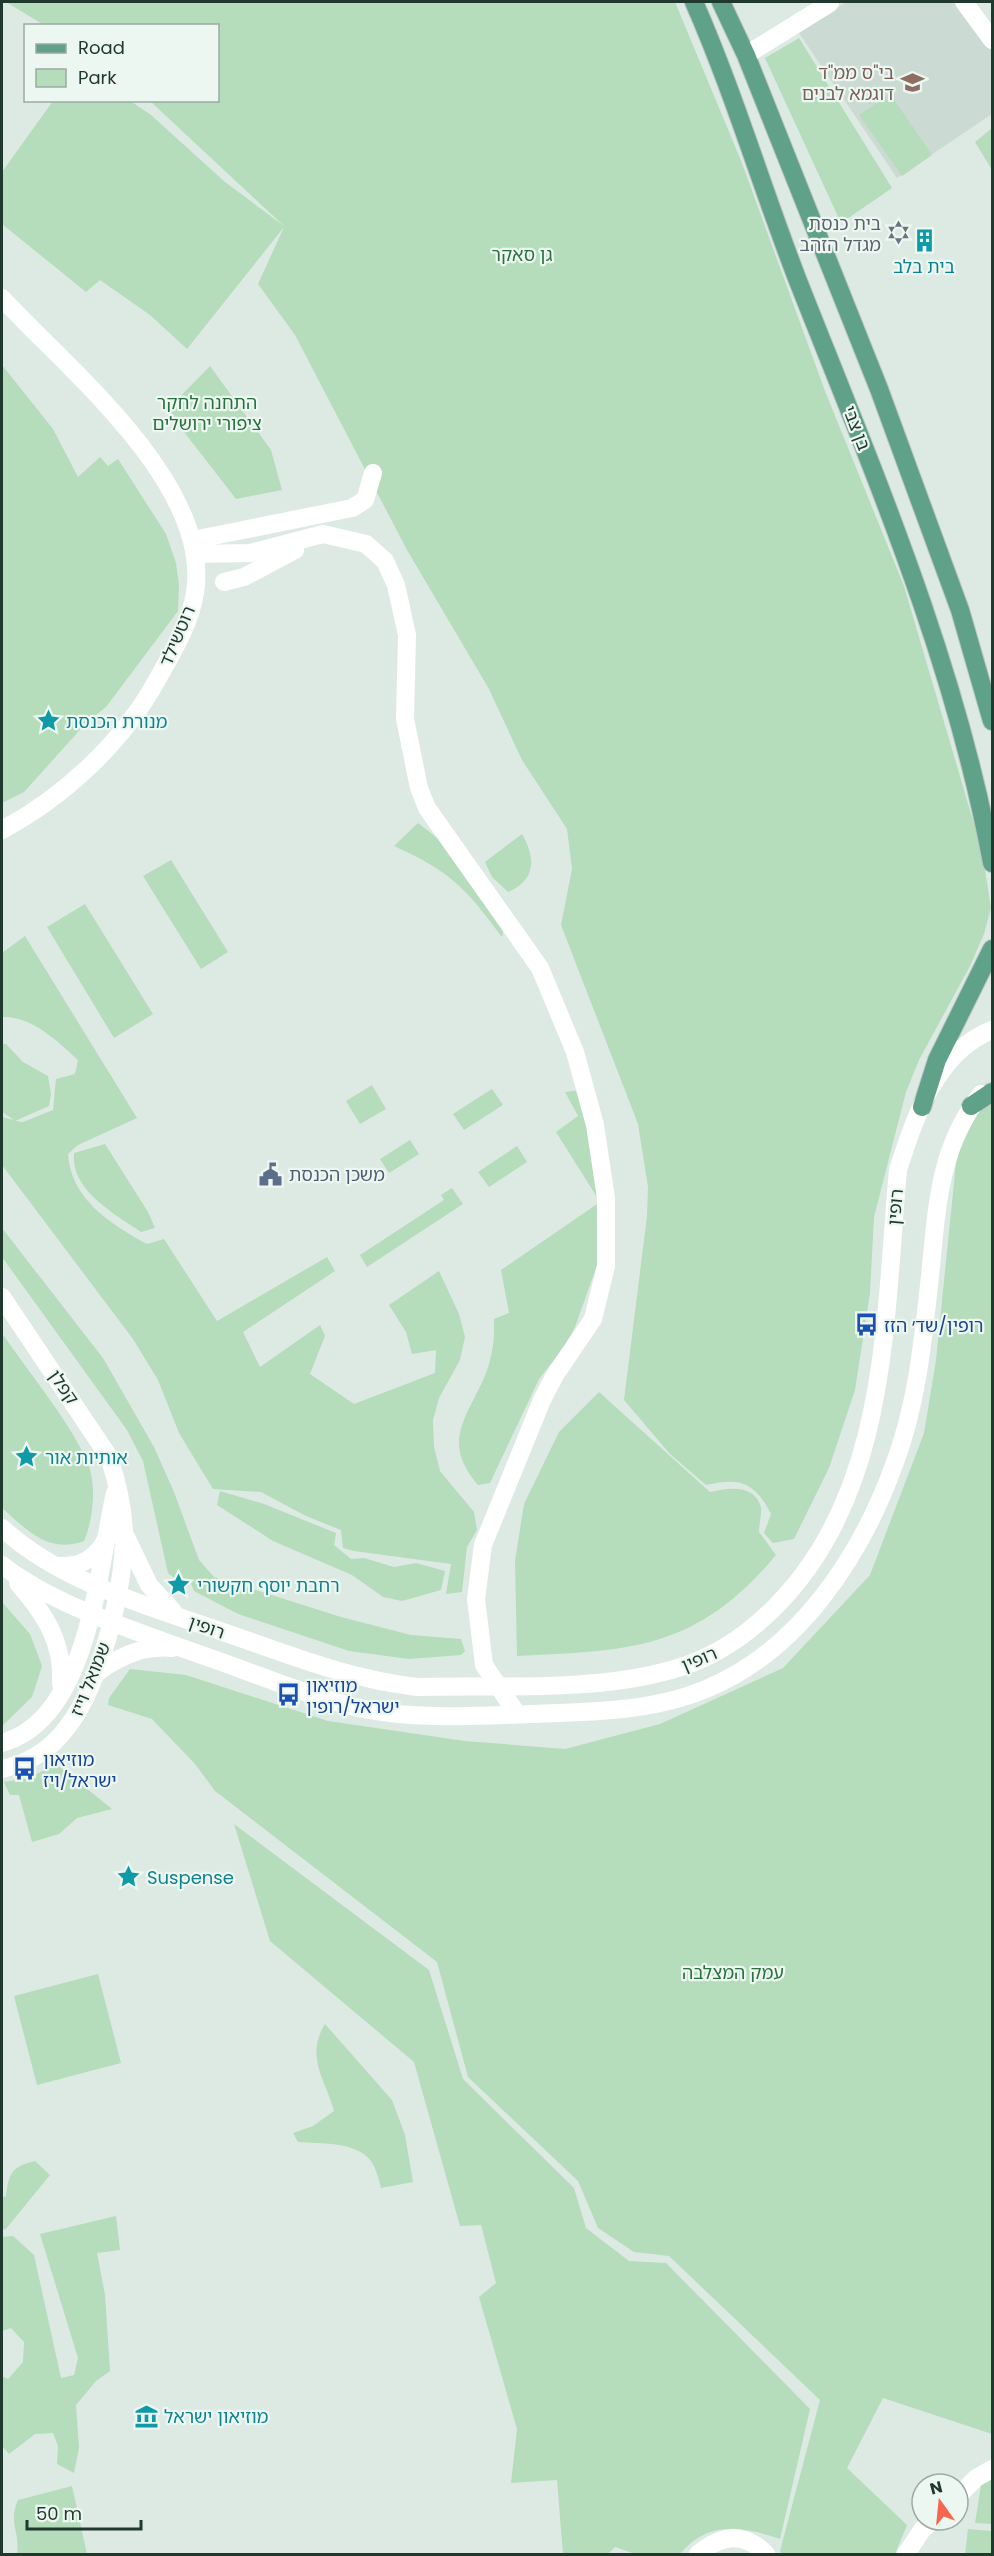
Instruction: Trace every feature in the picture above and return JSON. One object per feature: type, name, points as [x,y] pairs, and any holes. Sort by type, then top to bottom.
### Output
[{"type":"main road","name":"בן צבי","points":[[694,2],[723,68],[797,278],[904,552],[958,710],[993,863]]},
{"type":"main road","name":"בן צבי","points":[[721,2],[746,55],[883,399],[960,610],[993,721]]},
{"type":"main road","points":[[922,1107],[937,1060],[993,949]]},
{"type":"main road","points":[[971,1106],[993,1092]]},
{"type":"street","points":[[964,2],[993,40]]},
{"type":"street","points":[[746,55],[830,3]]},
{"type":"street","name":"רוטשילד","points":[[2,298],[121,422],[165,481],[194,547],[195,591],[191,610],[177,644],[151,691],[107,748],[78,776],[42,804],[2,830]]},
{"type":"street","points":[[194,547],[352,508],[365,500],[373,473]]},
{"type":"street","points":[[194,547],[250,553],[314,534],[366,544],[385,561],[396,585],[407,635],[405,719],[419,788],[435,821],[540,968],[575,1052],[595,1125],[604,1180],[606,1266],[593,1319],[555,1375],[542,1400],[483,1545],[476,1599],[484,1665],[495,1685],[517,1714]]},
{"type":"street","points":[[224,582],[244,577],[303,546],[337,537]]},
{"type":"street","name":"רופין","points":[[2,1528],[56,1566],[118,1594],[364,1680],[418,1687],[615,1681],[652,1675],[694,1663],[733,1643],[752,1630],[804,1575],[847,1500],[867,1438],[882,1349],[898,1170],[922,1107],[953,1055],[978,1036],[993,1030]]},
{"type":"street","name":"רופין","points":[[3,1566],[43,1592],[91,1612],[187,1649],[357,1707],[417,1715],[590,1712],[648,1705],[704,1690],[749,1667],[789,1633],[828,1592],[873,1512],[894,1468],[903,1438],[922,1350],[942,1176],[954,1135],[971,1106],[993,1083]]},
{"type":"street","name":"קפלן","points":[[2,1297],[109,1457],[117,1482],[124,1531],[118,1594],[112,1620]]},
{"type":"street","points":[[98,1585],[117,1482]]},
{"type":"street","points":[[124,1531],[149,1585],[162,1602],[179,1617]]},
{"type":"street","points":[[56,1566],[76,1565],[87,1561],[101,1548],[106,1538]]},
{"type":"street","points":[[3,1566],[39,1607],[53,1632],[62,1672],[61,1693]]},
{"type":"street","name":"שמואל וייז","points":[[2,1743],[20,1736],[32,1727],[61,1693],[91,1612],[98,1585]]},
{"type":"street","name":"שמואל וייז","points":[[2,1770],[33,1759],[60,1736],[80,1707],[94,1675],[112,1620]]},
{"type":"street","points":[[94,1675],[121,1657],[142,1650],[160,1647],[187,1649]]},
{"type":"street","points":[[970,2484],[993,2469]]},
{"type":"street","points":[[906,2554],[923,2532]]},
{"type":"street","points":[[698,2554],[711,2543],[735,2537],[747,2540],[766,2554]]},
{"type":"shaded area","name":"בי\"ס ממ\"ד דוגמא לבנים","points":[[846,2],[959,2],[992,51],[992,114],[897,178],[799,33]]},
{"type":"green space","name":"גן סאקר","points":[[6,2],[675,2],[742,163],[825,391],[904,586],[982,851],[991,908],[984,934],[970,966],[919,1060],[906,1092],[874,1217],[870,1293],[855,1390],[829,1468],[794,1539],[773,1543],[764,1533],[771,1514],[759,1495],[745,1484],[737,1482],[706,1485],[670,1454],[624,1400],[647,1216],[648,1187],[638,1124],[561,925],[572,869],[567,829],[522,760],[489,689],[407,550],[295,335],[258,284],[284,227],[187,349],[150,315],[100,280],[86,292],[2,224],[2,172],[52,102],[132,102],[151,115],[225,182],[284,226],[151,102],[219,102],[219,24],[42,24]]},
{"type":"green space","points":[[799,38],[892,188],[841,223],[765,58]]},
{"type":"green space","points":[[890,94],[932,155],[902,176],[859,115]]},
{"type":"green space","points":[[992,128],[992,170],[975,142]]},
{"type":"green space","points":[[2,365],[53,429],[78,477],[100,457],[108,466],[118,459],[166,534],[176,563],[179,585],[178,611],[106,707],[87,722],[24,792],[2,803]]},
{"type":"green space","name":"התחנה לחקר ציפורי ירושלים","points":[[210,366],[271,450],[282,490],[236,499],[167,410]]},
{"type":"green space","points":[[418,823],[450,848],[505,923],[502,937],[478,906],[456,883],[430,864],[394,846]]},
{"type":"green space","points":[[522,834],[530,852],[531,868],[524,881],[508,892],[492,877],[485,862]]},
{"type":"green space","points":[[171,860],[228,952],[201,969],[143,876]]},
{"type":"green space","points":[[85,904],[153,1014],[114,1038],[47,927]]},
{"type":"green space","points":[[25,936],[137,1118],[78,1145],[68,1154],[76,1184],[95,1208],[119,1228],[147,1244],[164,1239],[217,1321],[327,1257],[335,1271],[243,1332],[260,1367],[320,1325],[325,1336],[310,1374],[354,1404],[435,1373],[436,1350],[412,1354],[406,1332],[389,1305],[439,1271],[459,1314],[465,1337],[460,1360],[439,1398],[433,1420],[434,1447],[440,1471],[474,1512],[477,1530],[467,1547],[462,1592],[446,1594],[451,1564],[343,1548],[341,1530],[306,1516],[261,1492],[213,1489],[179,1433],[158,1380],[133,1339],[2,1165],[2,1117],[14,1120],[2,1112],[2,1044],[6,1044],[23,1062],[48,1076],[51,1094],[49,1106],[15,1121],[23,1122],[53,1110],[56,1079],[75,1074],[78,1060],[52,1037],[33,1025],[23,1020],[2,1017],[2,953]]},
{"type":"green space","points":[[372,1085],[386,1109],[360,1124],[346,1101]]},
{"type":"green space","points":[[492,1089],[503,1105],[464,1130],[453,1114]]},
{"type":"green space","points":[[580,1090],[596,1153],[606,1207],[600,1257],[575,1327],[565,1346],[539,1379],[490,1483],[478,1485],[467,1470],[461,1456],[460,1432],[489,1364],[494,1319],[509,1313],[501,1270],[600,1202],[556,1132],[578,1116],[565,1092]]},
{"type":"green space","name":"עמק המצלבה","points":[[992,1103],[992,2434],[883,2398],[847,2468],[907,2525],[895,2554],[782,2554],[780,2551],[820,2400],[669,2256],[634,2252],[598,2228],[578,2181],[468,2077],[437,1962],[215,1791],[195,1764],[152,1719],[108,1705],[109,1698],[130,1669],[186,1675],[328,1721],[465,1741],[565,1749],[660,1724],[783,1668],[870,1575],[924,1433],[936,1360],[957,1153],[979,1109]]},
{"type":"green space","points":[[410,1140],[419,1154],[389,1173],[380,1159]]},
{"type":"green space","points":[[105,1144],[148,1212],[155,1228],[141,1232],[96,1200],[79,1178],[74,1153]]},
{"type":"green space","points":[[517,1146],[527,1162],[489,1187],[478,1172]]},
{"type":"green space","points":[[452,1188],[463,1204],[367,1267],[360,1255],[444,1200],[441,1195]]},
{"type":"green space","points":[[2,1228],[103,1358],[154,1447],[174,1492],[199,1560],[214,1577],[341,1617],[411,1635],[461,1639],[465,1651],[461,1655],[409,1659],[349,1651],[238,1614],[194,1591],[189,1579],[174,1578],[168,1573],[143,1461],[127,1430],[2,1257]]},
{"type":"green space","points":[[4,1336],[72,1432],[88,1464],[91,1473],[93,1503],[84,1541],[60,1544],[39,1538],[2,1508],[2,1337]]},
{"type":"green space","points":[[599,1392],[710,1492],[739,1489],[752,1494],[761,1507],[759,1532],[776,1555],[747,1586],[719,1610],[690,1627],[660,1639],[629,1647],[517,1656],[515,1561],[524,1504],[559,1432]]},
{"type":"green space","points":[[220,1491],[264,1504],[336,1533],[334,1545],[351,1559],[364,1558],[394,1567],[416,1563],[445,1571],[441,1590],[402,1601],[383,1597],[352,1575],[273,1541],[217,1505]]},
{"type":"green space","points":[[2,1602],[30,1634],[42,1666],[32,1697],[2,1726]]},
{"type":"green space","points":[[56,1764],[112,1809],[77,1818],[59,1834],[32,1842],[19,1795],[10,1795],[4,1782],[29,1778]]},
{"type":"green space","points":[[234,1824],[429,1970],[463,2079],[574,2188],[586,2228],[629,2261],[666,2263],[810,2409],[780,2539],[752,2531],[726,2529],[702,2535],[680,2554],[635,2554],[615,2547],[608,2554],[563,2554],[557,2480],[511,2483],[517,2429],[479,2297],[496,2283],[481,2225],[460,2226],[414,2062],[270,1941]]},
{"type":"green space","points":[[98,1974],[121,2063],[37,2085],[14,1996]]},
{"type":"green space","points":[[325,2024],[392,2100],[405,2135],[413,2182],[381,2188],[371,2161],[356,2150],[337,2145],[298,2142],[293,2133],[313,2126],[334,2111],[317,2057],[319,2036]]},
{"type":"green space","points":[[35,2161],[50,2175],[5,2230],[2,2228],[2,2198],[6,2196],[10,2176],[21,2166]]},
{"type":"green space","points":[[116,2216],[120,2250],[97,2253],[105,2295],[110,2371],[96,2381],[76,2405],[79,2448],[74,2473],[57,2464],[58,2446],[53,2433],[35,2434],[9,2454],[2,2446],[2,2376],[8,2379],[23,2362],[24,2342],[11,2328],[2,2331],[2,2237],[13,2236],[34,2255],[61,2378],[74,2375],[78,2358],[40,2234]]},
{"type":"green space","points":[[982,2479],[992,2479],[992,2524],[975,2523]]},
{"type":"green space","points":[[72,2486],[87,2554],[17,2554],[14,2514],[18,2500]]},
{"type":"green space","points":[[970,2529],[992,2531],[992,2554],[965,2554]]},
{"type":"place","name":"בי\"ס ממ\"ד דוגמא לבנים","points":[[912,82]]},
{"type":"place","name":"בית כנסת מגדל הזהב","points":[[899,233]]},
{"type":"place","name":"בית בלב","points":[[924,240]]},
{"type":"place","name":"מנורת הכנסת","points":[[48,721]]},
{"type":"place","name":"משכן הכנסת","points":[[271,1174]]},
{"type":"place","name":"רופין/שד׳ הזז","points":[[866,1325]]},
{"type":"place","name":"אותיות אור","points":[[27,1457]]},
{"type":"place","name":"רחבת יוסף חקשורי","points":[[179,1585]]},
{"type":"place","name":"מוזיאון ישראל/רופין","points":[[288,1695]]},
{"type":"place","name":"מוזיאון ישראל/ויז","points":[[25,1769]]},
{"type":"place","name":"Suspense","points":[[129,1877]]},
{"type":"place","name":"מוזיאון ישראל","points":[[146,2416]]}]
